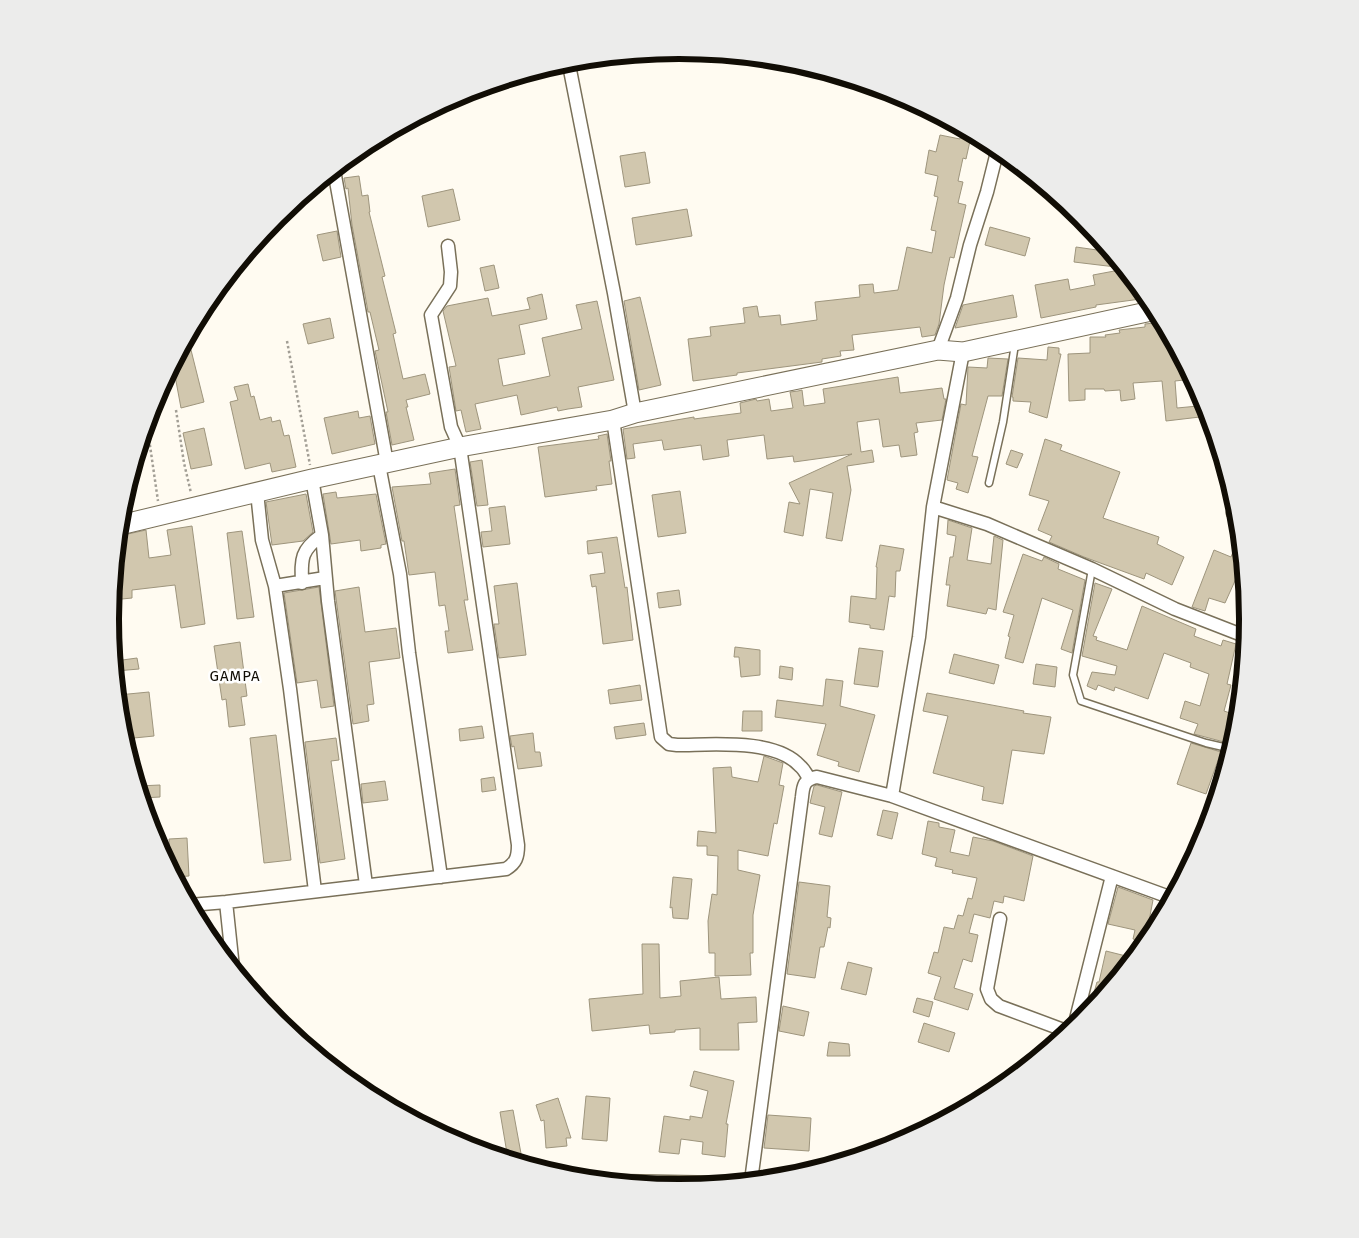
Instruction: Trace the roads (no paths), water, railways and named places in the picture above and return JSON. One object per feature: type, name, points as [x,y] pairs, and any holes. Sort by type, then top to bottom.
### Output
[{"type":"main road","points":[[128,523],[312,479],[460,447],[613,420],[938,350],[964,352],[1147,312]]},
{"type":"street","points":[[570,70],[614,293],[635,414]]},
{"type":"street","points":[[938,350],[957,298],[970,245],[996,157]]},
{"type":"street","points":[[335,177],[400,574],[409,653],[442,876]]},
{"type":"street","points":[[197,904],[506,869],[515,864],[518,855],[518,845],[460,447],[451,427],[431,315],[450,286],[451,272],[448,246]]},
{"type":"street","points":[[892,796],[919,637],[933,507],[964,352]]},
{"type":"street","points":[[613,420],[661,737],[669,744],[677,745],[733,745],[769,749],[789,757],[800,766],[809,778]]},
{"type":"street","points":[[312,479],[322,535],[325,578],[366,885]]},
{"type":"street","points":[[257,492],[262,540],[274,586],[290,689],[315,890]]},
{"type":"street","points":[[933,507],[987,524],[1092,569],[1175,609],[1240,634]]},
{"type":"street","points":[[302,583],[301,559],[310,544],[322,535]]},
{"type":"street","points":[[274,586],[325,578]]},
{"type":"street","points":[[752,1174],[802,791],[809,778],[817,777],[892,796],[1167,896]]},
{"type":"street","points":[[1078,1013],[1112,876]]},
{"type":"street","points":[[226,902],[232,955]]},
{"type":"street","points":[[1000,919],[987,989],[991,999],[999,1006],[1061,1029]]},
{"type":"lane","points":[[989,483],[1003,422],[1016,340]]},
{"type":"lane","points":[[1092,569],[1073,675],[1080,701],[1206,743],[1225,747]]},
{"type":"district","name":"GAMPA","points":[[235,676]]}]
